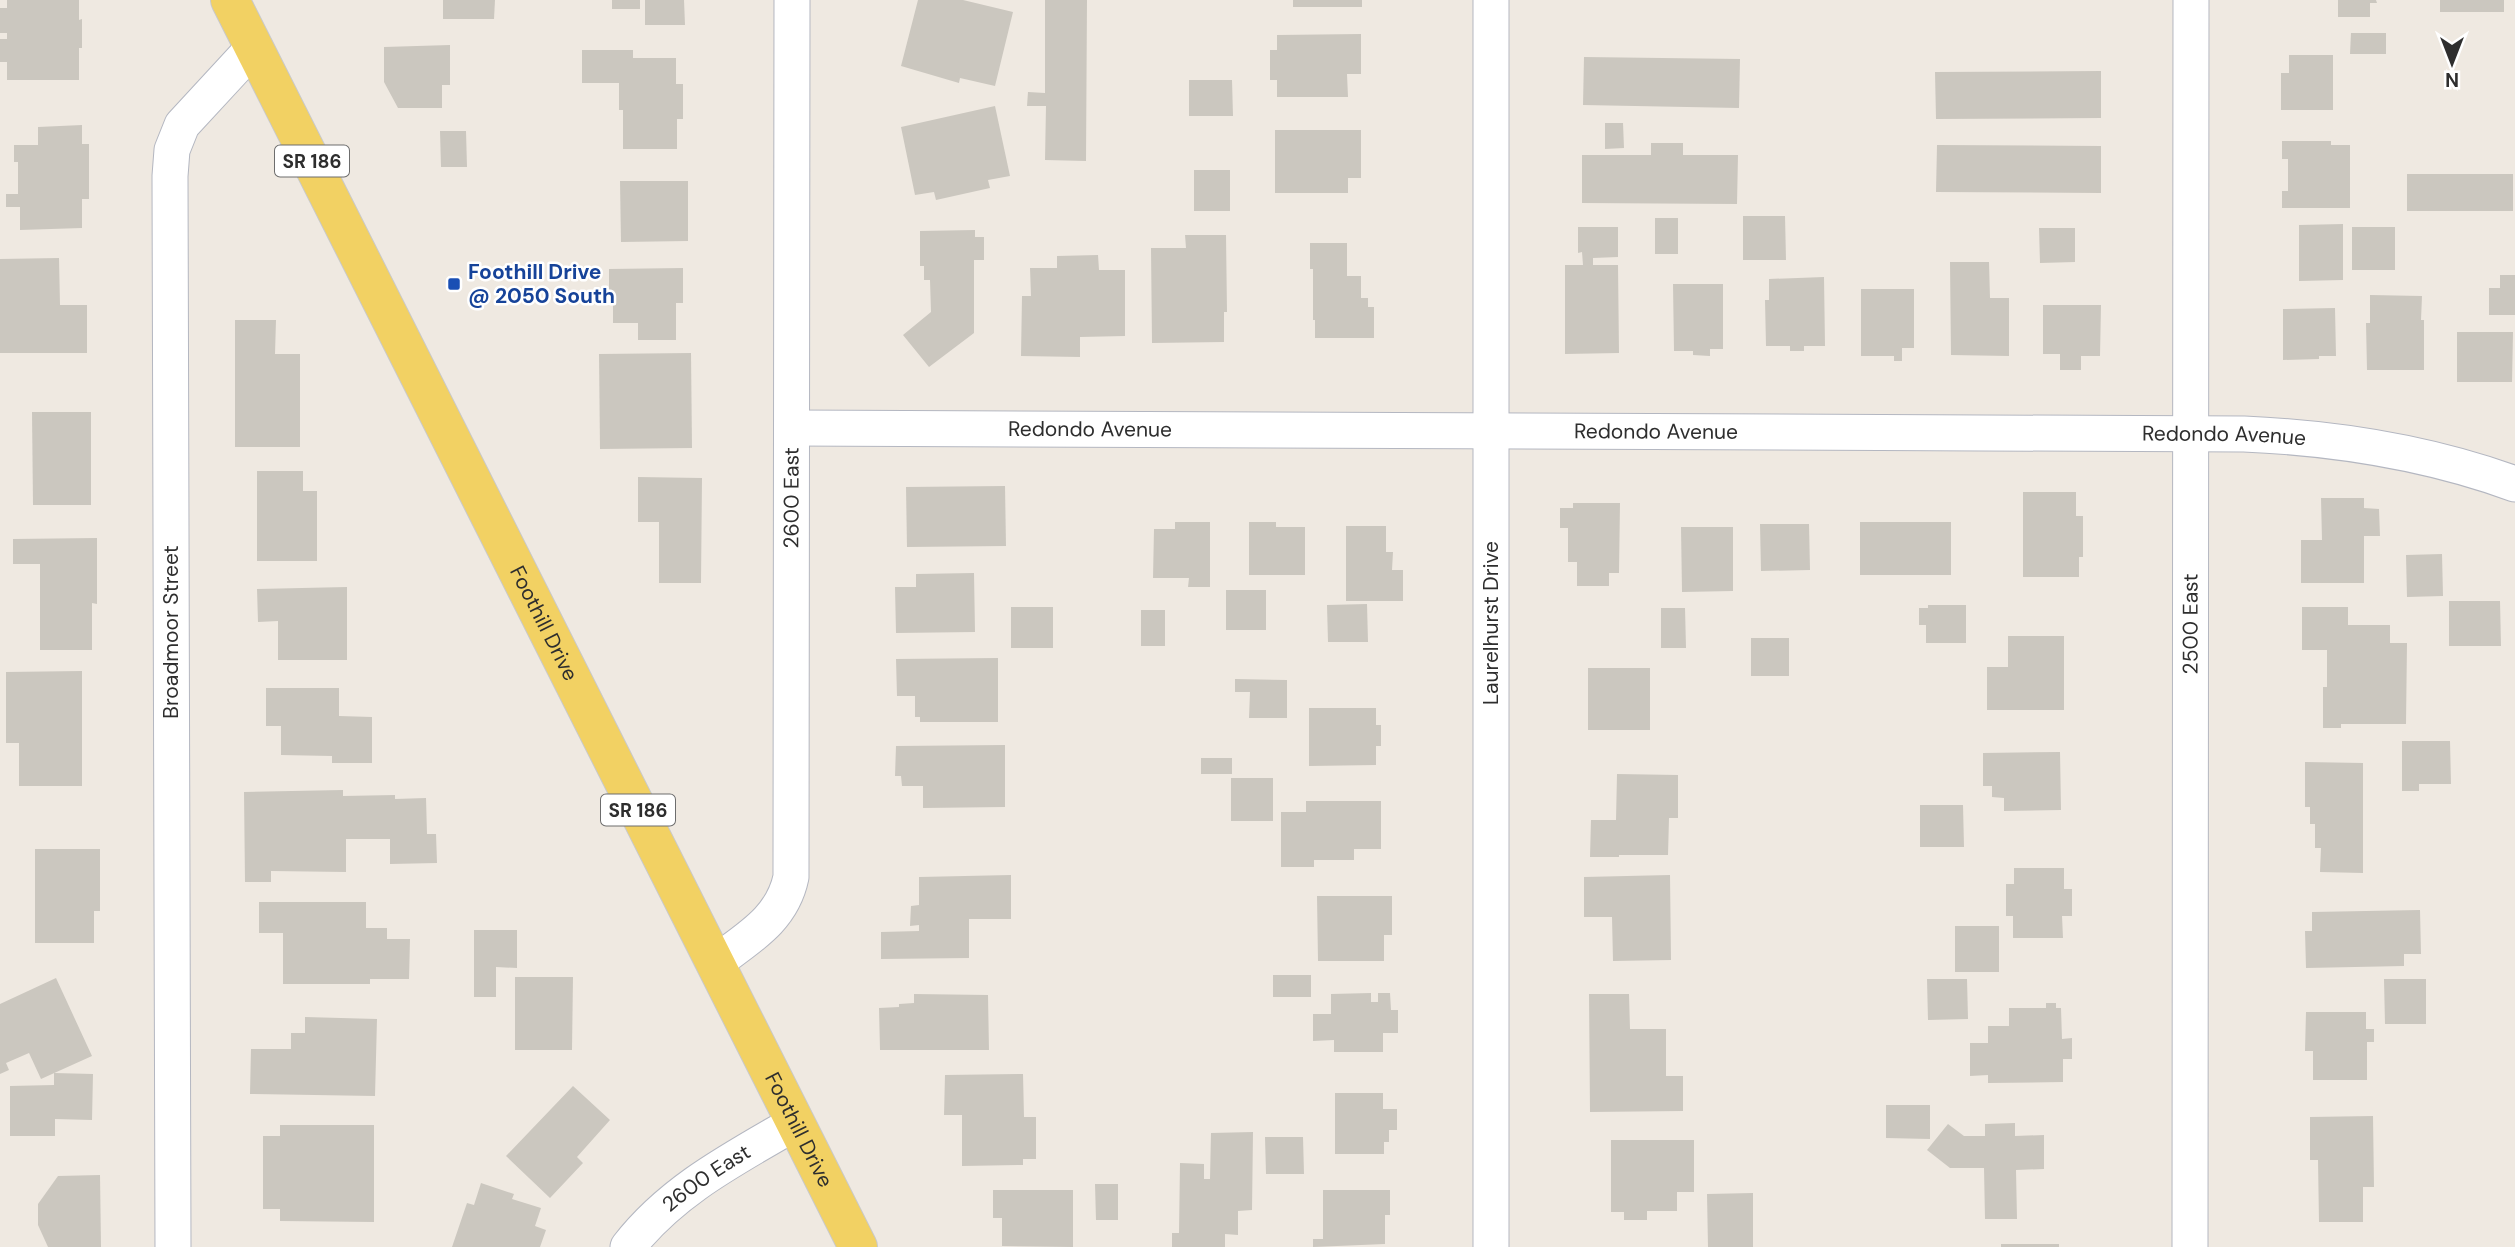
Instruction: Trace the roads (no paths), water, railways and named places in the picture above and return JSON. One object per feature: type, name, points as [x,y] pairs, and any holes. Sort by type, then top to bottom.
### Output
[{"type":"main road","name":"Foothill Drive","points":[[230,0],[858,1247]]},
{"type":"street","name":"2600 East","points":[[715,963],[760,930],[784,902],[791,877],[792,0]]},
{"type":"street","name":"Laurelhurst Drive","points":[[1491,0],[1491,1247]]},
{"type":"street","name":"2500 East","points":[[2190,0],[2190,1247]]},
{"type":"street","name":"Broadmoor Street","points":[[173,1247],[170,176],[173,150],[182,125],[254,47]]},
{"type":"street","name":"Redondo Avenue","points":[[792,428],[2299,436],[2354,442],[2457,465],[2515,484]]},
{"type":"street","name":"2600 East","points":[[628,1247],[664,1207],[695,1183],[795,1123]]},
{"type":"place","name":"Foothill Drive @ 2050 South","points":[[454,284]]}]
